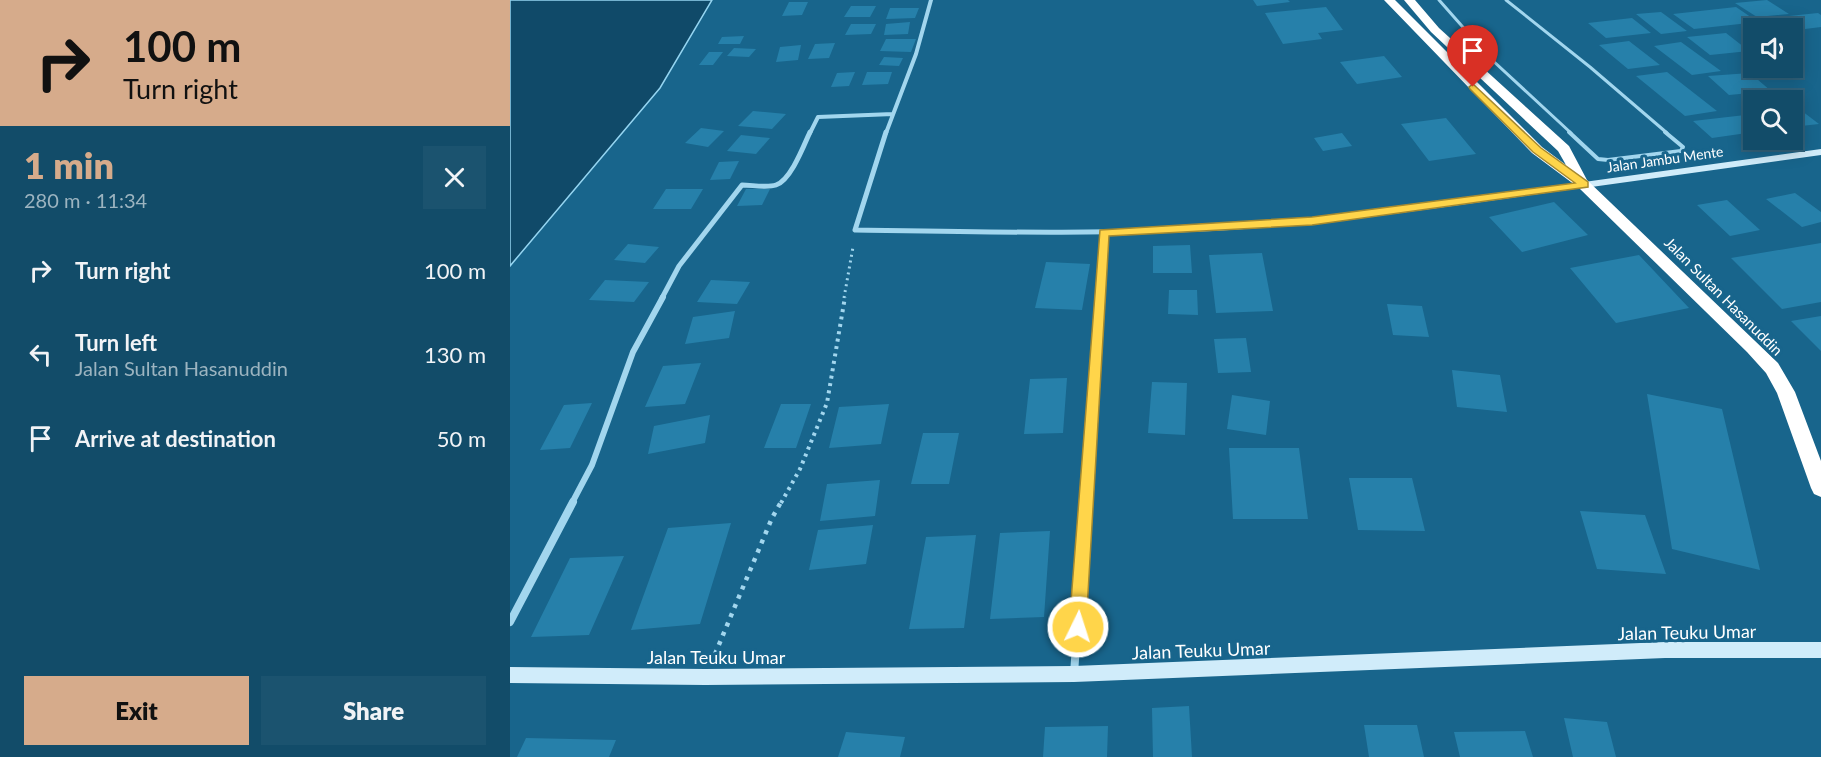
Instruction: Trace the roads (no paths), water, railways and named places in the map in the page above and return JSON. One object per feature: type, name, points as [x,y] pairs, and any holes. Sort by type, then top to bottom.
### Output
[{"type":"highway","name":"Jalan Sultan Hasanuddin","points":[[1389,0],[1537,150],[1584,185],[1754,347],[1772,368],[1786,392],[1821,488]]},
{"type":"highway","name":"Jalan Sultan Hasanuddin","points":[[1409,0],[1435,30],[1564,149],[1584,185]]},
{"type":"main road","name":"Jalan Jambu Mente","points":[[1584,185],[1821,152]]},
{"type":"main road","name":"Jalan Teuku Umar","points":[[510,675],[705,677],[1074,674],[1665,650],[1821,650]]},
{"type":"street","points":[[932,0],[916,54],[882,142],[855,230],[1104,233],[1312,221],[1584,185]]},
{"type":"street","points":[[510,622],[592,465],[633,352],[679,266],[692,248],[742,185],[776,184],[789,174],[818,117],[893,114]]},
{"type":"street","points":[[1074,674],[1104,233]]},
{"type":"lane","points":[[1439,0],[1491,59],[1598,159],[1608,160],[1682,151],[1683,147],[1658,125],[1506,0]]},
{"type":"lane","points":[[1462,53],[1491,59]]},
{"type":"water","points":[[510,0],[712,0],[660,88],[510,266]]}]
